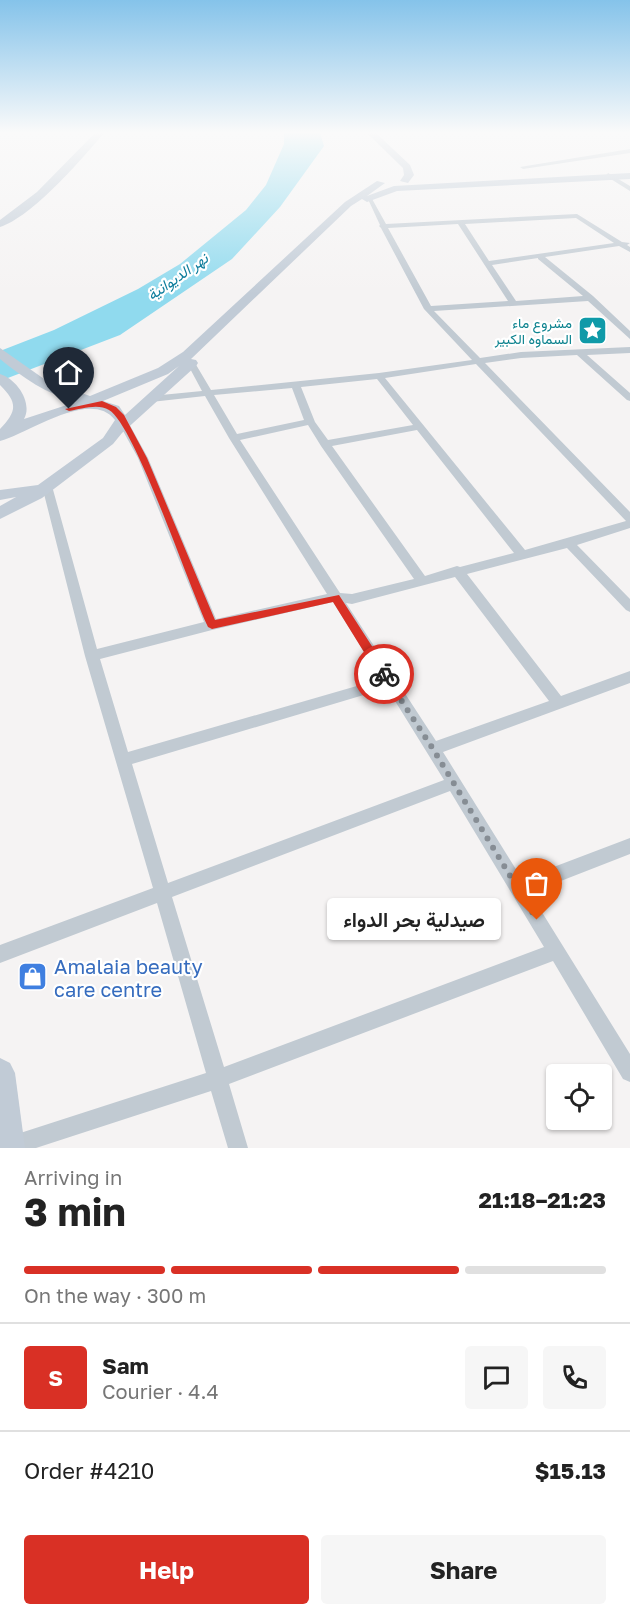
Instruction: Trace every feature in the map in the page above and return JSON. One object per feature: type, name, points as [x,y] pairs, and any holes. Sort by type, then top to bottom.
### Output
[{"type":"main road","points":[[0,217],[37,187]]},
{"type":"main road","points":[[0,224],[33,200],[46,187]]},
{"type":"main road","points":[[0,436],[90,404],[164,371],[188,355],[348,204],[375,187]]},
{"type":"main road","points":[[0,513],[42,490],[108,441],[121,425],[191,363],[343,217],[369,198],[397,187]]},
{"type":"main road","points":[[0,352],[33,380],[52,390],[117,412],[121,425]]},
{"type":"main road","points":[[52,390],[83,393],[105,390],[164,371]]},
{"type":"main road","points":[[0,436],[21,415],[22,405],[18,395],[6,383]]},
{"type":"main road","points":[[0,495],[42,490]]},
{"type":"main road","points":[[0,528],[42,490]]},
{"type":"main road","points":[[0,1073],[10,1147]]},
{"type":"street","points":[[369,198],[428,309],[477,363],[630,519]]},
{"type":"street","points":[[382,226],[578,216],[626,243],[630,250]]},
{"type":"street","points":[[460,222],[513,302]]},
{"type":"street","points":[[489,263],[626,243]]},
{"type":"street","points":[[541,257],[590,298],[630,336]]},
{"type":"street","points":[[428,309],[590,298]]},
{"type":"street","points":[[151,399],[209,395],[380,376],[521,355],[630,350]]},
{"type":"street","points":[[578,351],[630,398]]},
{"type":"street","points":[[191,363],[234,438],[433,749],[630,1072]]},
{"type":"street","points":[[380,376],[418,427],[521,554]]},
{"type":"street","points":[[296,385],[309,422],[422,580]]},
{"type":"street","points":[[234,438],[309,422]]},
{"type":"street","points":[[121,425],[142,458],[212,625]]},
{"type":"street","points":[[326,444],[418,427]]},
{"type":"street","points":[[42,490],[164,893],[238,1148]]},
{"type":"street","points":[[92,656],[212,625],[336,597],[352,599],[457,570],[569,543],[630,524]]},
{"type":"street","points":[[569,543],[630,607]]},
{"type":"street","points":[[457,570],[559,704]]},
{"type":"street","points":[[433,749],[630,677]]},
{"type":"street","points":[[124,760],[389,682]]},
{"type":"street","points":[[0,954],[454,783]]},
{"type":"street","points":[[518,889],[630,846]]},
{"type":"street","points":[[10,1147],[217,1079],[556,951]]},
{"type":"water","name":"نهر الديوانية","points":[[265,187],[295,187],[280,207],[232,259],[120,335],[0,381],[0,351],[54,330],[138,289],[180,264],[246,210]]},
{"type":"way so far","points":[[384,674],[433,749],[537,920]]},
{"type":"place","name":"مشروع ماء السماوه الكبير","points":[[593,330]]},
{"type":"place","name":"صيدلية بحر الدواء","points":[[537,920]]},
{"type":"place","name":"Amalaia beauty care centre","points":[[33,977]]},
{"type":"route","points":[[69,409],[96,403],[113,409],[121,417],[142,458],[212,625],[336,597],[384,674]]}]
